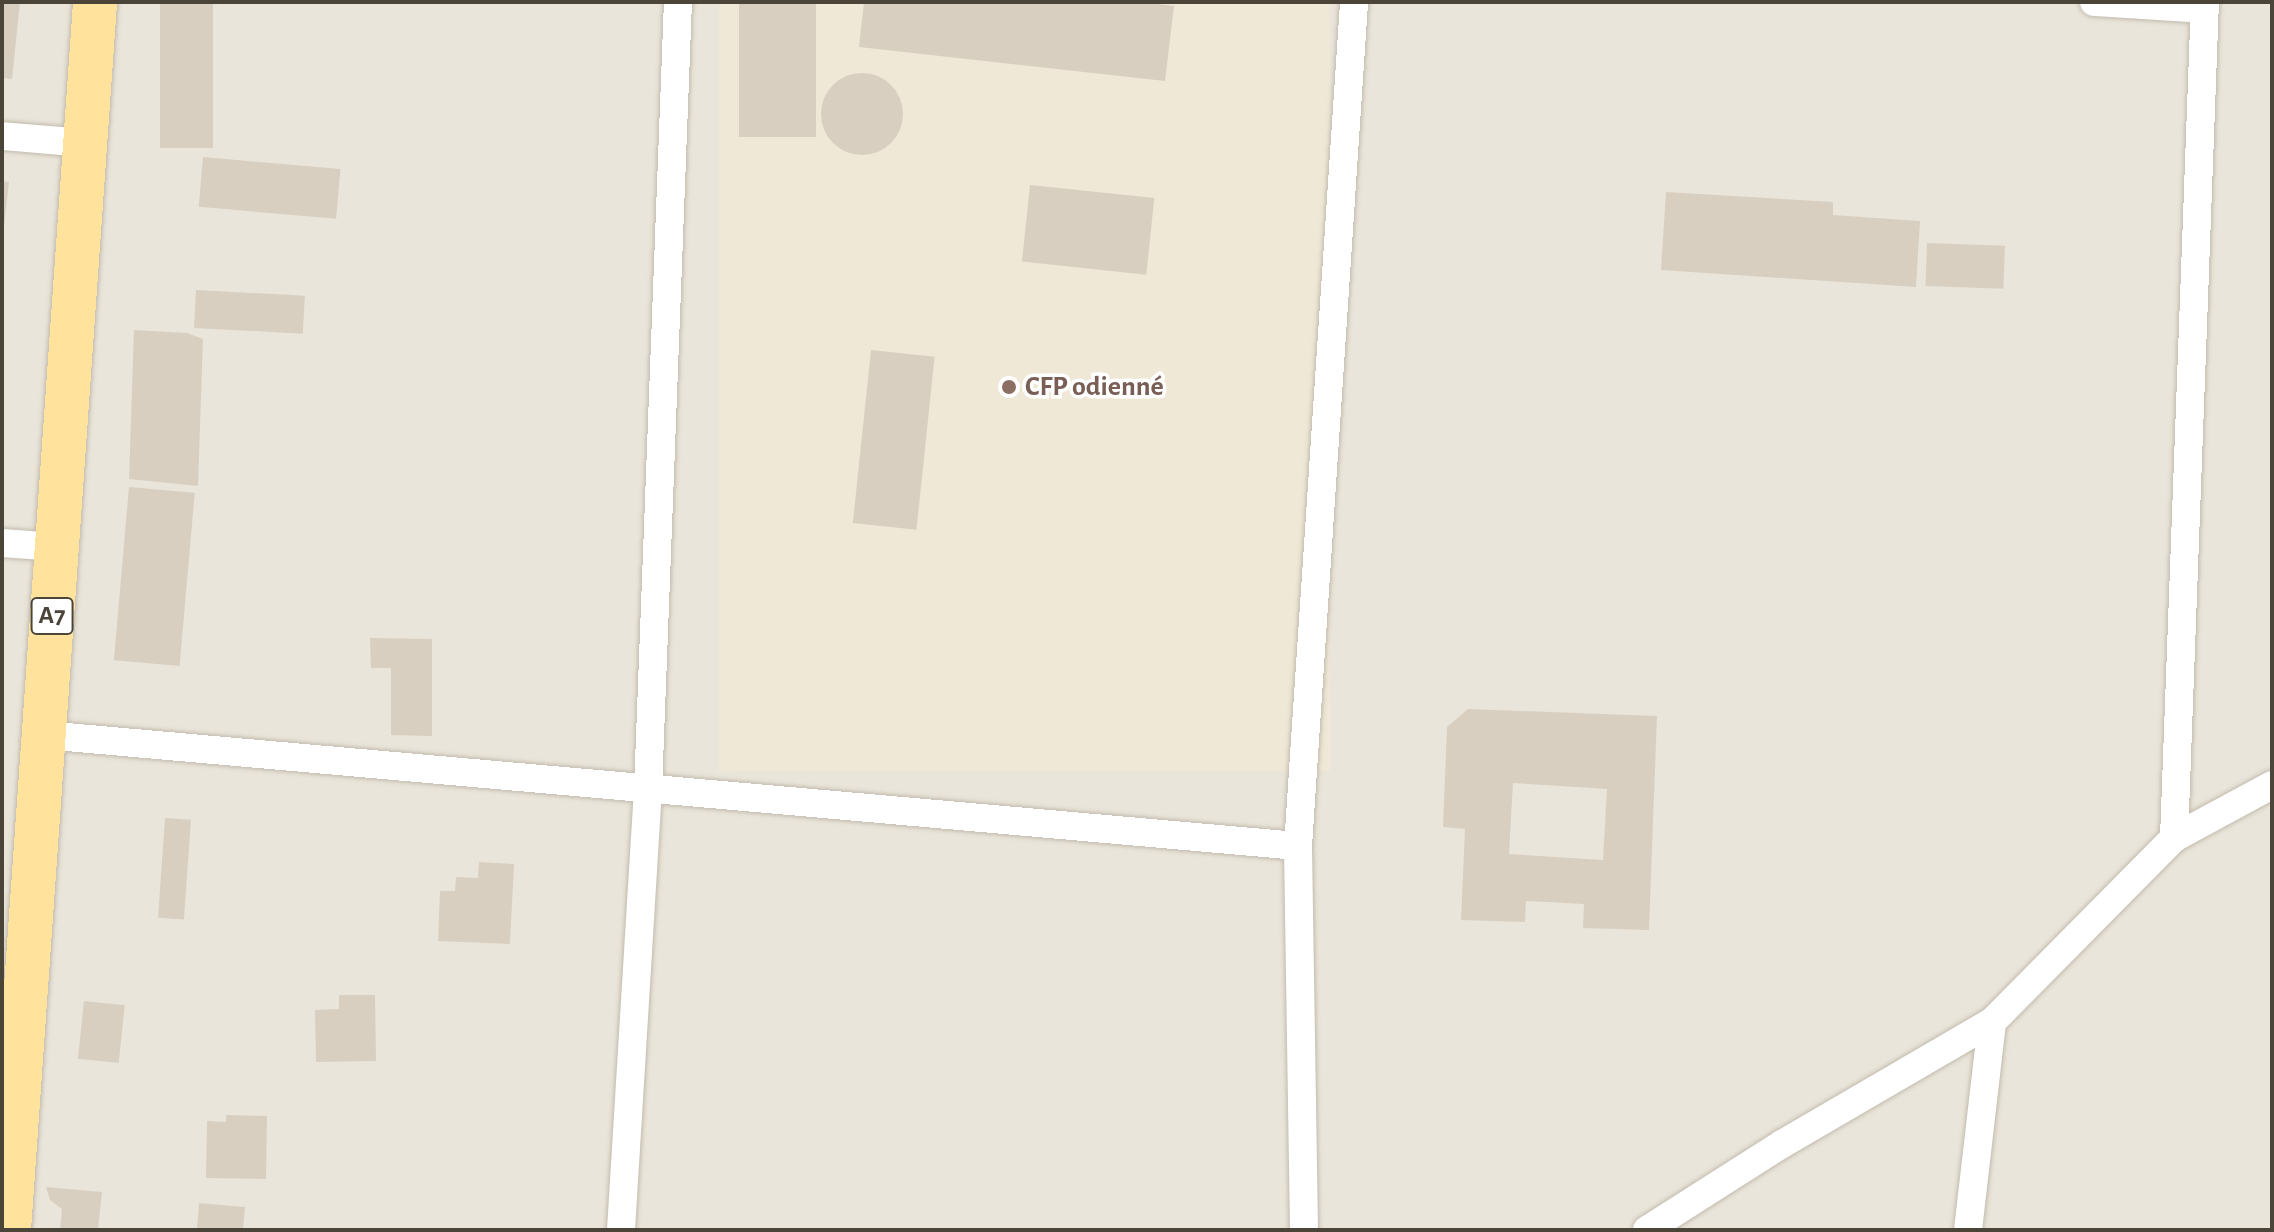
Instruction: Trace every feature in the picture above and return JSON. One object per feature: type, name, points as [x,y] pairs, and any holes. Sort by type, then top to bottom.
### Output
[{"type":"main road","name":"A7","points":[[9,1230],[15,960],[44,735],[95,2]]},
{"type":"street","points":[[621,1230],[648,789],[678,2]]},
{"type":"street","points":[[1304,1230],[1298,846],[1354,2]]},
{"type":"street","points":[[2094,2],[2204,6],[2174,838]]},
{"type":"street","points":[[2,136],[86,143]]},
{"type":"street","points":[[2,543],[57,547]]},
{"type":"street","points":[[44,735],[1298,846]]},
{"type":"street","points":[[1647,1230],[1782,1144],[1992,1022],[2174,838],[2272,785]]},
{"type":"street","points":[[1968,1230],[1992,1022]]},
{"type":"shaded area","points":[[2,2],[2272,2],[2272,1230],[2,1230]]},
{"type":"shaded area","name":"CFP odienné","points":[[719,2],[1330,2],[1330,771],[719,771]]},
{"type":"building","points":[[2,2],[20,2],[12,79],[2,78]]},
{"type":"building","points":[[160,2],[213,2],[213,148],[160,148]]},
{"type":"building","points":[[739,2],[816,2],[816,137],[739,137]]},
{"type":"building","points":[[864,2],[1141,2],[1174,6],[1165,81],[859,47]]},
{"type":"building","points":[[862,73],[878,77],[891,85],[899,98],[903,114],[899,130],[891,143],[878,151],[862,155],[846,151],[833,143],[825,130],[821,114],[825,98],[833,85],[846,77]]},
{"type":"building","points":[[203,157],[340,169],[336,219],[199,207]]},
{"type":"building","points":[[2,181],[9,182],[4,226],[2,226]]},
{"type":"building","points":[[1030,185],[1154,198],[1146,275],[1022,262]]},
{"type":"building","points":[[1666,192],[1833,202],[1833,215],[1920,221],[1916,287],[1661,270]]},
{"type":"building","points":[[1927,243],[2005,246],[2003,289],[1925,286]]},
{"type":"building","points":[[196,290],[305,296],[303,334],[194,328]]},
{"type":"building","points":[[134,330],[187,333],[203,339],[198,486],[129,479]]},
{"type":"building","points":[[871,350],[935,357],[916,530],[853,523]]},
{"type":"building","points":[[129,487],[195,493],[180,666],[114,660]]},
{"type":"building","points":[[370,638],[432,639],[432,736],[391,735],[391,668],[371,668]]},
{"type":"building","points":[[1468,709],[1657,716],[1649,930],[1583,928],[1584,904],[1526,901],[1525,922],[1461,920],[1465,829],[1443,827],[1447,727]],"holes":[[[1513,783],[1607,789],[1603,860],[1509,854]]]},
{"type":"building","points":[[165,818],[191,820],[184,920],[158,918]]},
{"type":"building","points":[[479,862],[514,864],[510,944],[438,941],[440,891],[455,891],[456,877],[478,878]]},
{"type":"building","points":[[339,995],[375,995],[376,1061],[316,1062],[315,1010],[339,1009]]},
{"type":"building","points":[[84,1001],[125,1005],[119,1063],[78,1059]]},
{"type":"building","points":[[226,1115],[267,1116],[266,1179],[206,1178],[207,1121],[226,1122]]},
{"type":"building","points":[[46,1187],[102,1192],[98,1230],[60,1230],[62,1209],[50,1200]]},
{"type":"building","points":[[199,1203],[245,1207],[243,1230],[197,1230]]},
{"type":"place","name":"CFP odienné","points":[[1009,387]]}]
